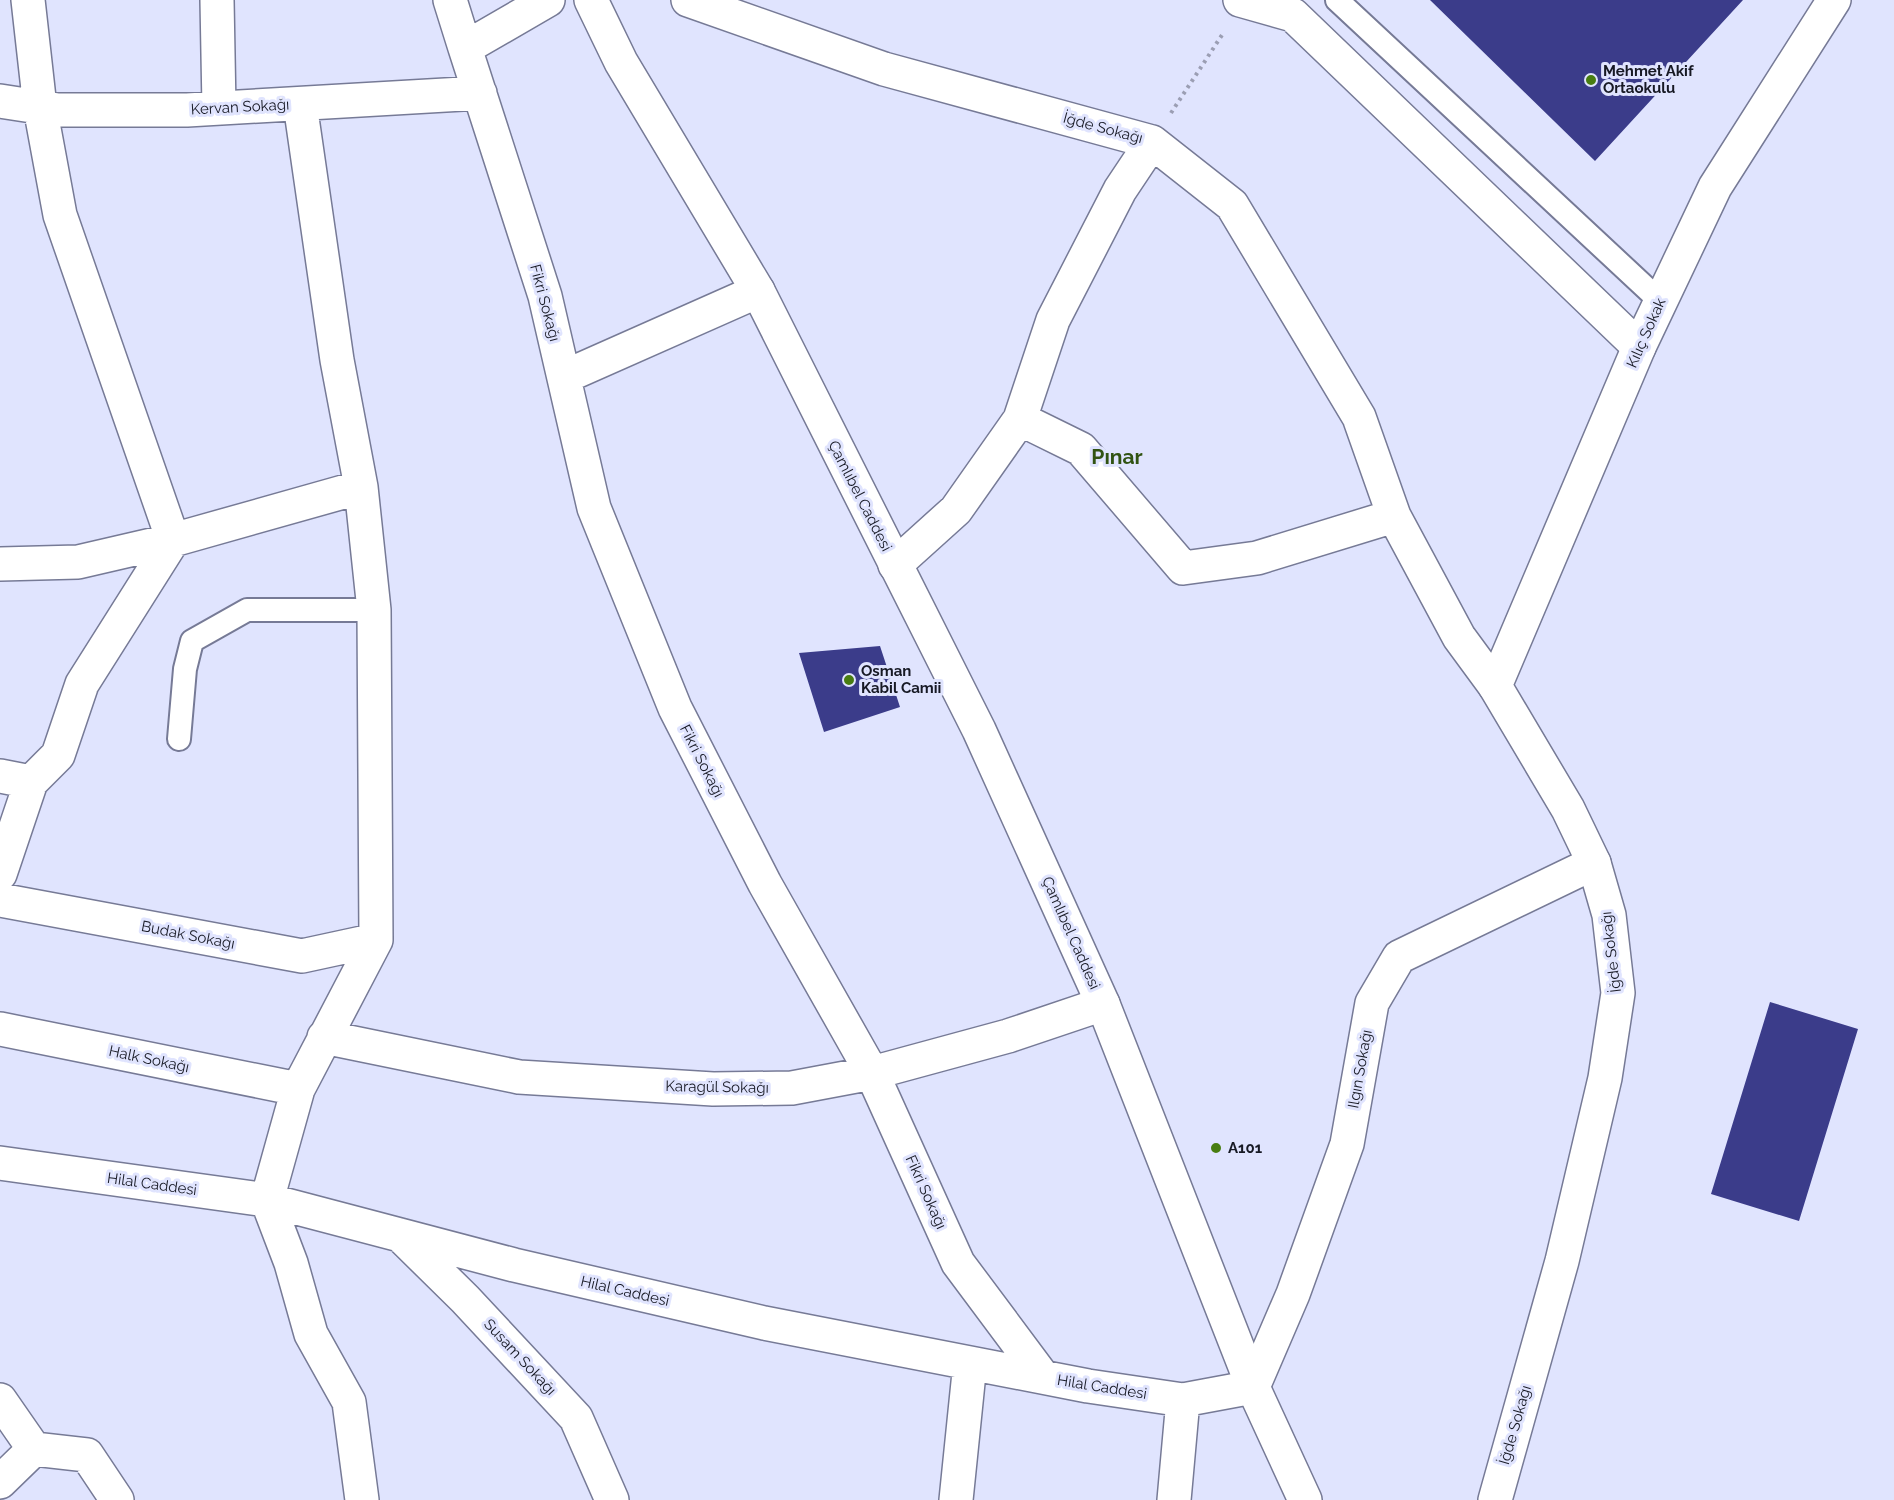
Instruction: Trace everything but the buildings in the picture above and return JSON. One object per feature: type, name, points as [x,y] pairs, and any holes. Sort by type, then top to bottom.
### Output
[{"type":"street","points":[[28,0],[40,107],[60,215],[172,540]]},
{"type":"street","points":[[217,0],[219,108]]},
{"type":"street","name":"Fikri Sokağı","points":[[450,0],[545,296],[594,508],[675,708],[765,884],[872,1073],[958,1263],[1043,1377]]},
{"type":"street","points":[[465,48],[548,0]]},
{"type":"street","name":"Çamlıbel Caddesi","points":[[591,0],[621,62],[758,291],[979,730],[1103,1005],[1253,1387],[1305,1500]]},
{"type":"street","name":"İğde Sokağı","points":[[688,0],[884,69],[1152,142],[1232,205],[1359,417],[1394,516],[1459,637],[1495,686],[1568,809],[1594,863],[1609,915],[1618,993],[1605,1078],[1562,1261],[1496,1500]]},
{"type":"street","name":"Kılıç Sokak","points":[[1495,686],[1639,347],[1715,187],[1834,0]]},
{"type":"street","points":[[1242,1],[1293,15],[1639,347]]},
{"type":"street","name":"Kervan Sokağı","points":[[0,101],[58,110],[219,108],[480,93]]},
{"type":"street","points":[[300,104],[337,360],[362,487],[374,610],[376,940],[298,1089],[267,1200],[291,1263],[311,1334],[349,1402],[362,1500]]},
{"type":"street","points":[[895,565],[956,510],[1020,419],[1053,320],[1119,189],[1152,142]]},
{"type":"street","points":[[564,377],[758,291]]},
{"type":"street","points":[[1020,419],[1081,448],[1183,568],[1257,558],[1394,516]]},
{"type":"street","points":[[0,564],[78,562],[172,540],[362,487]]},
{"type":"street","points":[[0,874],[16,779],[58,755],[82,684],[172,540]]},
{"type":"street","name":"Ilgın Sokağı","points":[[1253,1387],[1293,1294],[1347,1144],[1372,1004],[1399,957],[1594,863]]},
{"type":"street","name":"Budak Sokağı","points":[[0,900],[302,957],[376,940]]},
{"type":"street","name":"Karagül Sokağı","points":[[324,1037],[519,1077],[713,1089],[792,1088],[872,1073],[1008,1036],[1103,1005]]},
{"type":"street","name":"Halk Sokağı","points":[[0,1029],[298,1089]]},
{"type":"street","name":"Hilal Caddesi","points":[[0,1162],[267,1200],[514,1265],[764,1323],[1043,1377],[1183,1400],[1253,1387]]},
{"type":"street","name":"Susam Sokağı","points":[[399,1234],[465,1299],[576,1418],[612,1500]]},
{"type":"street","points":[[956,1500],[970,1363]]},
{"type":"street","points":[[0,1400],[34,1449],[87,1455],[117,1500]]},
{"type":"street","points":[[1174,1500],[1183,1400]]},
{"type":"street","points":[[0,1482],[34,1449]]},
{"type":"lane","points":[[1337,0],[1660,301]]},
{"type":"lane","points":[[179,739],[185,669],[192,641],[248,610],[374,610]]},
{"type":"path","points":[[1152,142],[1242,1]]},
{"type":"place","name":"Mehmet Akif Ortaokulu","points":[[1591,80]]},
{"type":"place","name":"Osman Kabil Camii","points":[[849,680]]},
{"type":"place","name":"A101","points":[[1216,1148]]},
{"type":"district","name":"Pınar","points":[[1117,457]]}]
